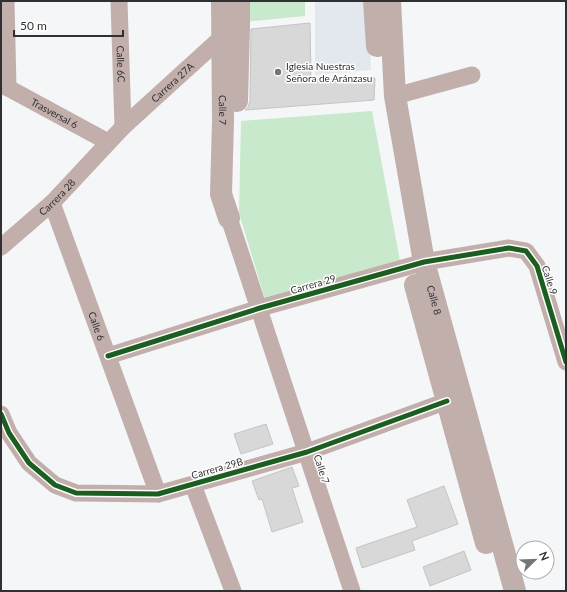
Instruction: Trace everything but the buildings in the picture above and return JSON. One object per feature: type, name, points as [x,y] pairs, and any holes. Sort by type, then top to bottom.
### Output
[{"type":"main road","name":"Calle 7","points":[[222,1],[230,32]]},
{"type":"main road","name":"Calle 7","points":[[229,218],[221,194],[223,120],[230,32],[239,1]]},
{"type":"main road","name":"Calle 8","points":[[374,1],[383,104],[417,264],[447,401],[500,591]]},
{"type":"main road","name":"Calle 8","points":[[390,1],[395,96],[417,264],[516,591]]},
{"type":"street","points":[[4,86],[6,1]]},
{"type":"street","name":"Calle 6C","points":[[119,1],[123,127]]},
{"type":"street","name":"Carrera 27A","points":[[108,142],[230,32]]},
{"type":"street","points":[[395,96],[472,75]]},
{"type":"street","name":"Trasversal 6","points":[[4,86],[108,142]]},
{"type":"street","name":"Carrera 28","points":[[1,247],[52,203],[108,142]]},
{"type":"street","name":"Calle 6","points":[[52,203],[158,494]]},
{"type":"street","name":"Calle 7","points":[[229,218],[260,308],[352,591]]},
{"type":"street","name":"Carrera 29","points":[[108,356],[260,308],[417,264],[509,248],[526,251]]},
{"type":"street","name":"Calle 9","points":[[526,251],[537,266],[566,362]]},
{"type":"street","name":"Carrera 29B","points":[[1,414],[9,433],[29,463],[55,485],[76,493],[158,494],[307,452],[447,401]]},
{"type":"street","points":[[193,485],[233,591]]},
{"type":"shaded area","points":[[315,1],[368,1],[371,70],[315,75]]},
{"type":"green space","points":[[244,1],[305,1],[305,16],[244,22]]},
{"type":"green space","points":[[372,111],[400,261],[265,299],[239,213],[241,121]]},
{"type":"cycle path","points":[[108,356],[260,308],[424,262],[509,248],[526,251],[537,266],[566,362]]},
{"type":"cycle path","points":[[1,414],[9,433],[29,463],[55,485],[76,493],[158,494],[307,452],[447,401]]},
{"type":"place","name":"Iglesia Nuestras Señora de Aránzasu","points":[[278,72]]}]
